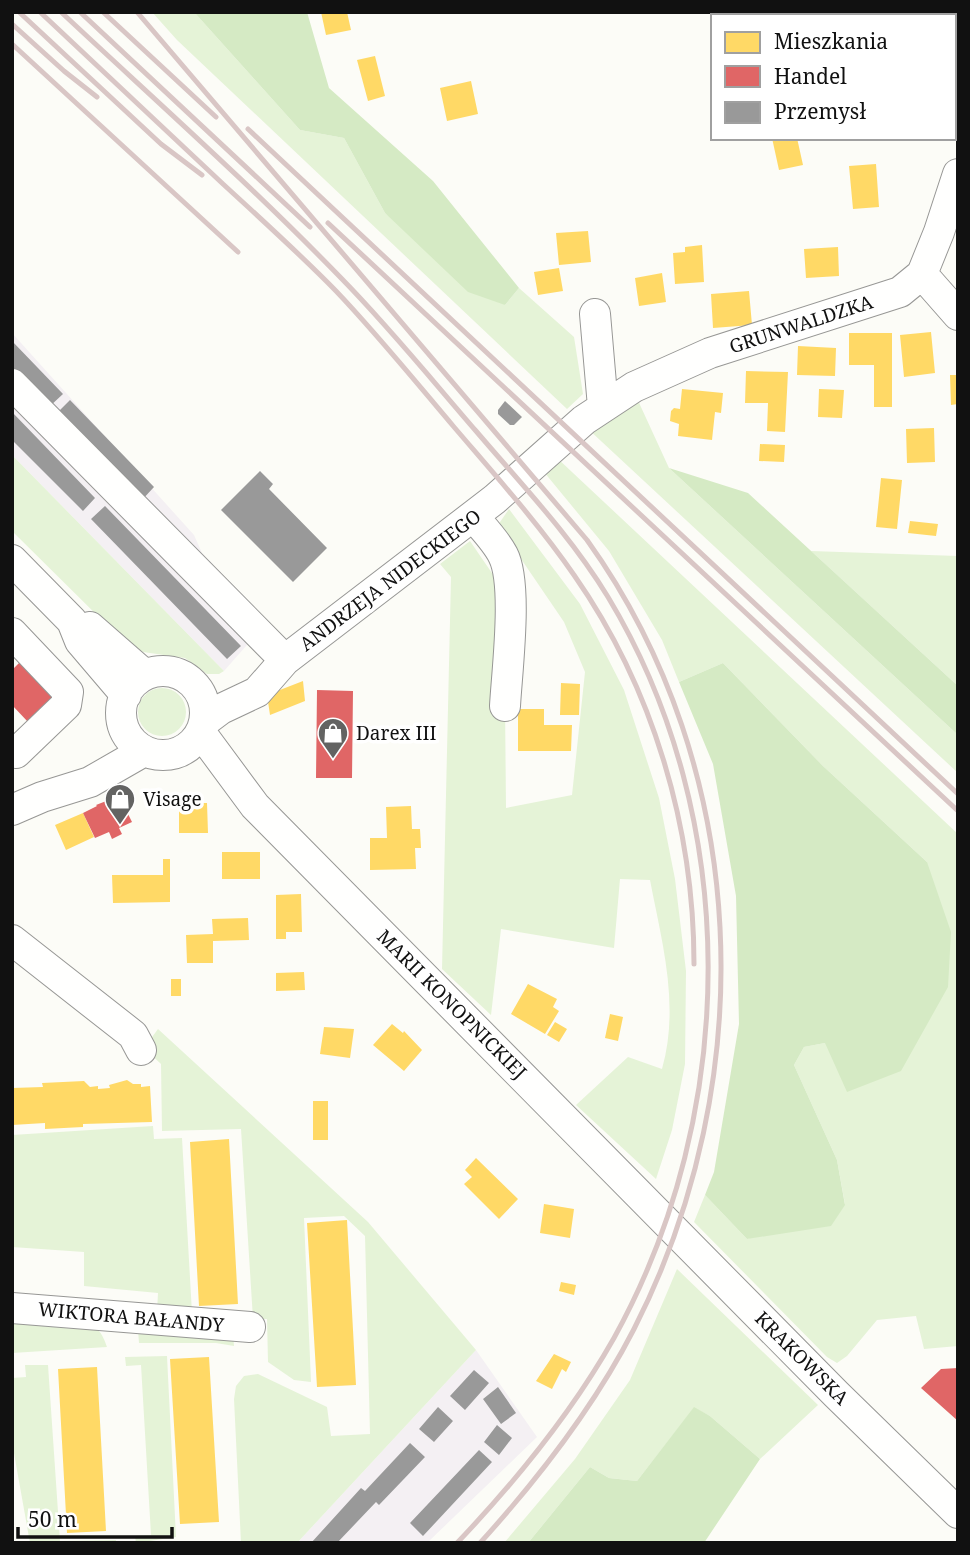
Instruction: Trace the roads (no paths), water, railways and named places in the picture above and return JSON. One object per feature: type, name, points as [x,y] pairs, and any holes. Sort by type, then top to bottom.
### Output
[{"type":"street","points":[[958,174],[922,274],[958,315]]},
{"type":"street","name":"GRUNWALDZKA","points":[[484,508],[593,413],[634,387],[710,353],[900,292],[922,274]]},
{"type":"street","points":[[593,413],[595,314]]},
{"type":"street","points":[[12,384],[285,660]]},
{"type":"street","points":[[484,508],[503,553],[511,592],[505,706]]},
{"type":"street","name":"ANDRZEJA NIDECKIEGO","points":[[196,735],[221,709],[257,692],[285,660],[484,508]]},
{"type":"street","points":[[18,571],[72,621],[91,628],[136,685]]},
{"type":"street","points":[[17,647],[68,692],[66,705],[14,751],[42,797]]},
{"type":"street","name":"ANDRZEJA NIDECKIEGO","points":[[197,687],[219,688],[285,660]]},
{"type":"street","points":[[166,671],[179,674],[197,687],[204,700],[196,735],[168,755],[134,740],[122,707],[136,685],[166,671]]},
{"type":"street","name":"MARII KONOPNICKIEJ","points":[[196,735],[195,760],[255,806],[648,1203]]},
{"type":"street","points":[[12,810],[90,782],[134,740]]},
{"type":"street","points":[[12,940],[133,1035],[141,1050]]},
{"type":"street","name":"KRAKOWSKA","points":[[648,1203],[836,1394],[958,1513]]},
{"type":"street","name":"WIKTORA BAŁANDY","points":[[12,1308],[250,1327]]},
{"type":"railway","points":[[19,12],[161,144],[202,175]]},
{"type":"railway","points":[[40,12],[336,291],[516,499],[574,575],[626,664],[664,760],[686,861],[694,964]]},
{"type":"railway","points":[[61,12],[238,177],[342,279],[545,511],[608,597],[652,683],[683,775],[702,869],[708,966],[702,1063],[685,1158],[655,1250],[614,1338],[580,1393],[542,1445],[457,1543]]},
{"type":"railway","points":[[80,12],[310,227]]},
{"type":"railway","points":[[103,12],[216,117]]},
{"type":"railway","points":[[137,12],[587,540],[642,630],[682,725],[708,825],[720,927],[718,1031],[703,1133],[675,1233],[634,1329],[601,1386],[544,1467],[480,1543]]},
{"type":"railway","points":[[12,24],[97,97]]},
{"type":"railway","points":[[12,44],[238,252]]},
{"type":"railway","points":[[248,129],[958,794]]},
{"type":"railway","points":[[328,223],[958,811]]},
{"type":"place","name":"Darex III","points":[[333,760]]},
{"type":"place","name":"Visage","points":[[120,826]]}]
